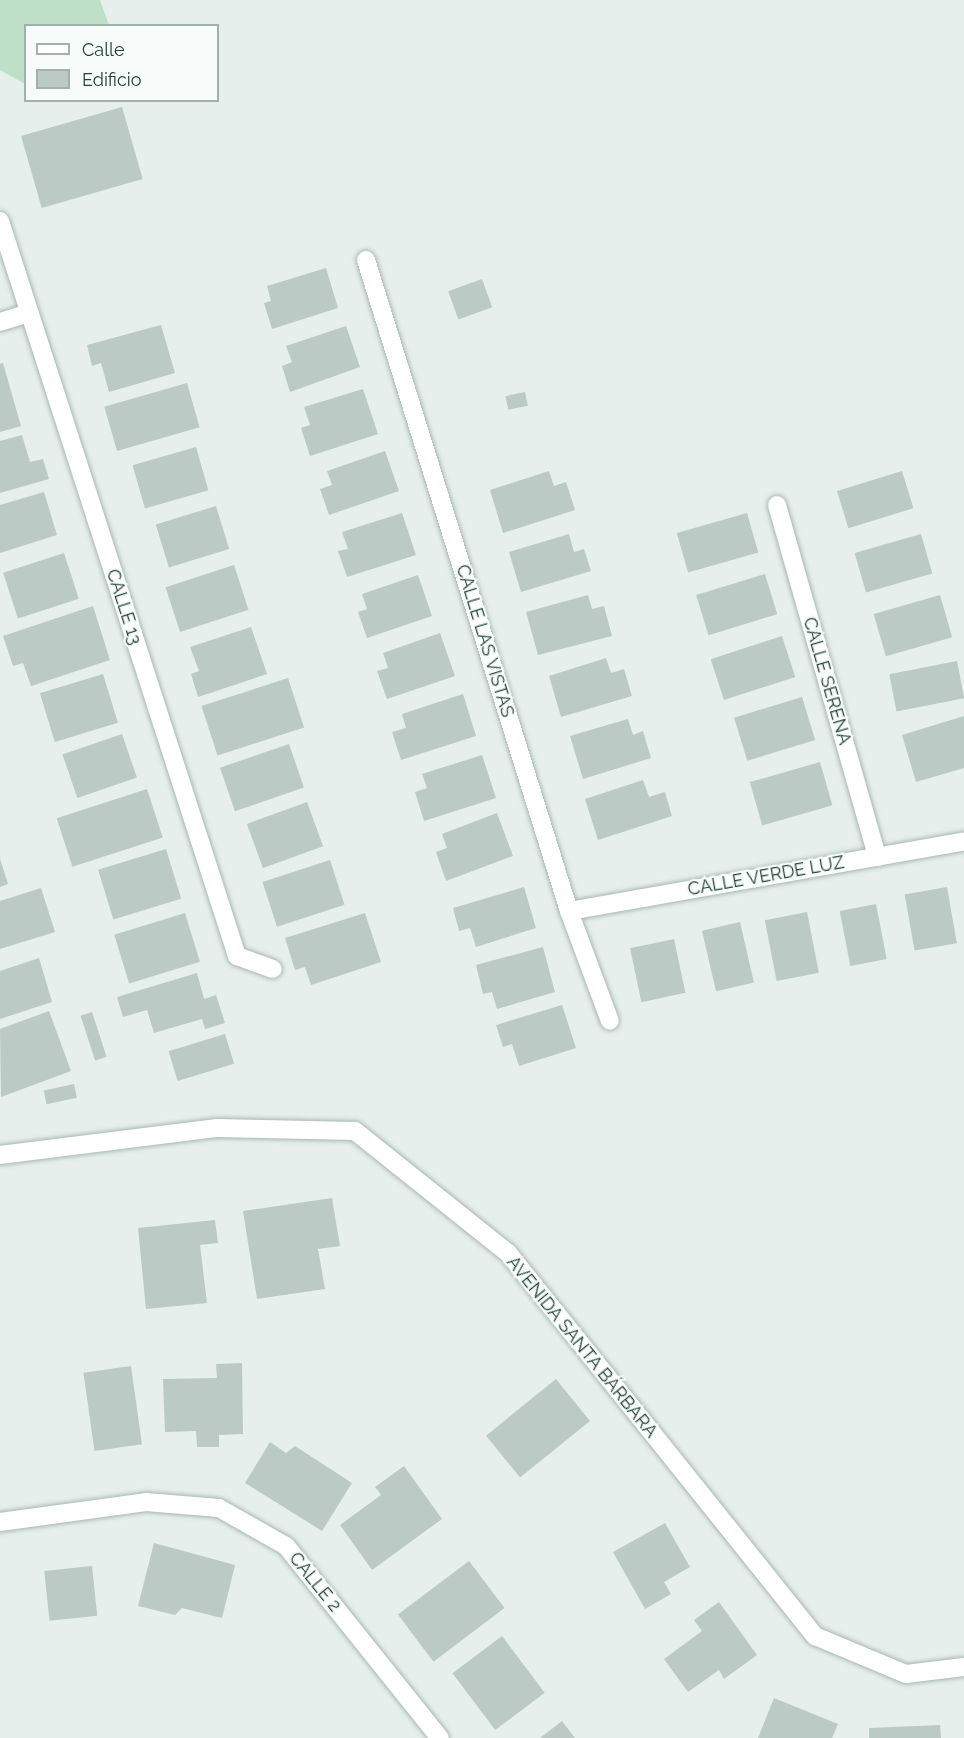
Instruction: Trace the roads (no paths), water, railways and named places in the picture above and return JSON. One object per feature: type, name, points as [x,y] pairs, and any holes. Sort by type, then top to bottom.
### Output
[{"type":"street","name":"CALLE 13","points":[[0,221],[237,956],[273,969]]},
{"type":"street","name":"CALLE LAS VISTAS","points":[[366,260],[569,911],[610,1021]]},
{"type":"street","points":[[0,322],[30,313]]},
{"type":"street","name":"CALLE SERENA","points":[[777,505],[877,857]]},
{"type":"street","name":"CALLE VERDE LUZ","points":[[569,911],[964,841]]},
{"type":"street","name":"AVENIDA SANTA BÁRBARA","points":[[0,1155],[218,1128],[355,1131],[508,1253],[815,1636],[906,1674],[964,1667]]},
{"type":"street","name":"CALLE 2","points":[[0,1522],[146,1502],[219,1508],[286,1546],[440,1738]]}]
